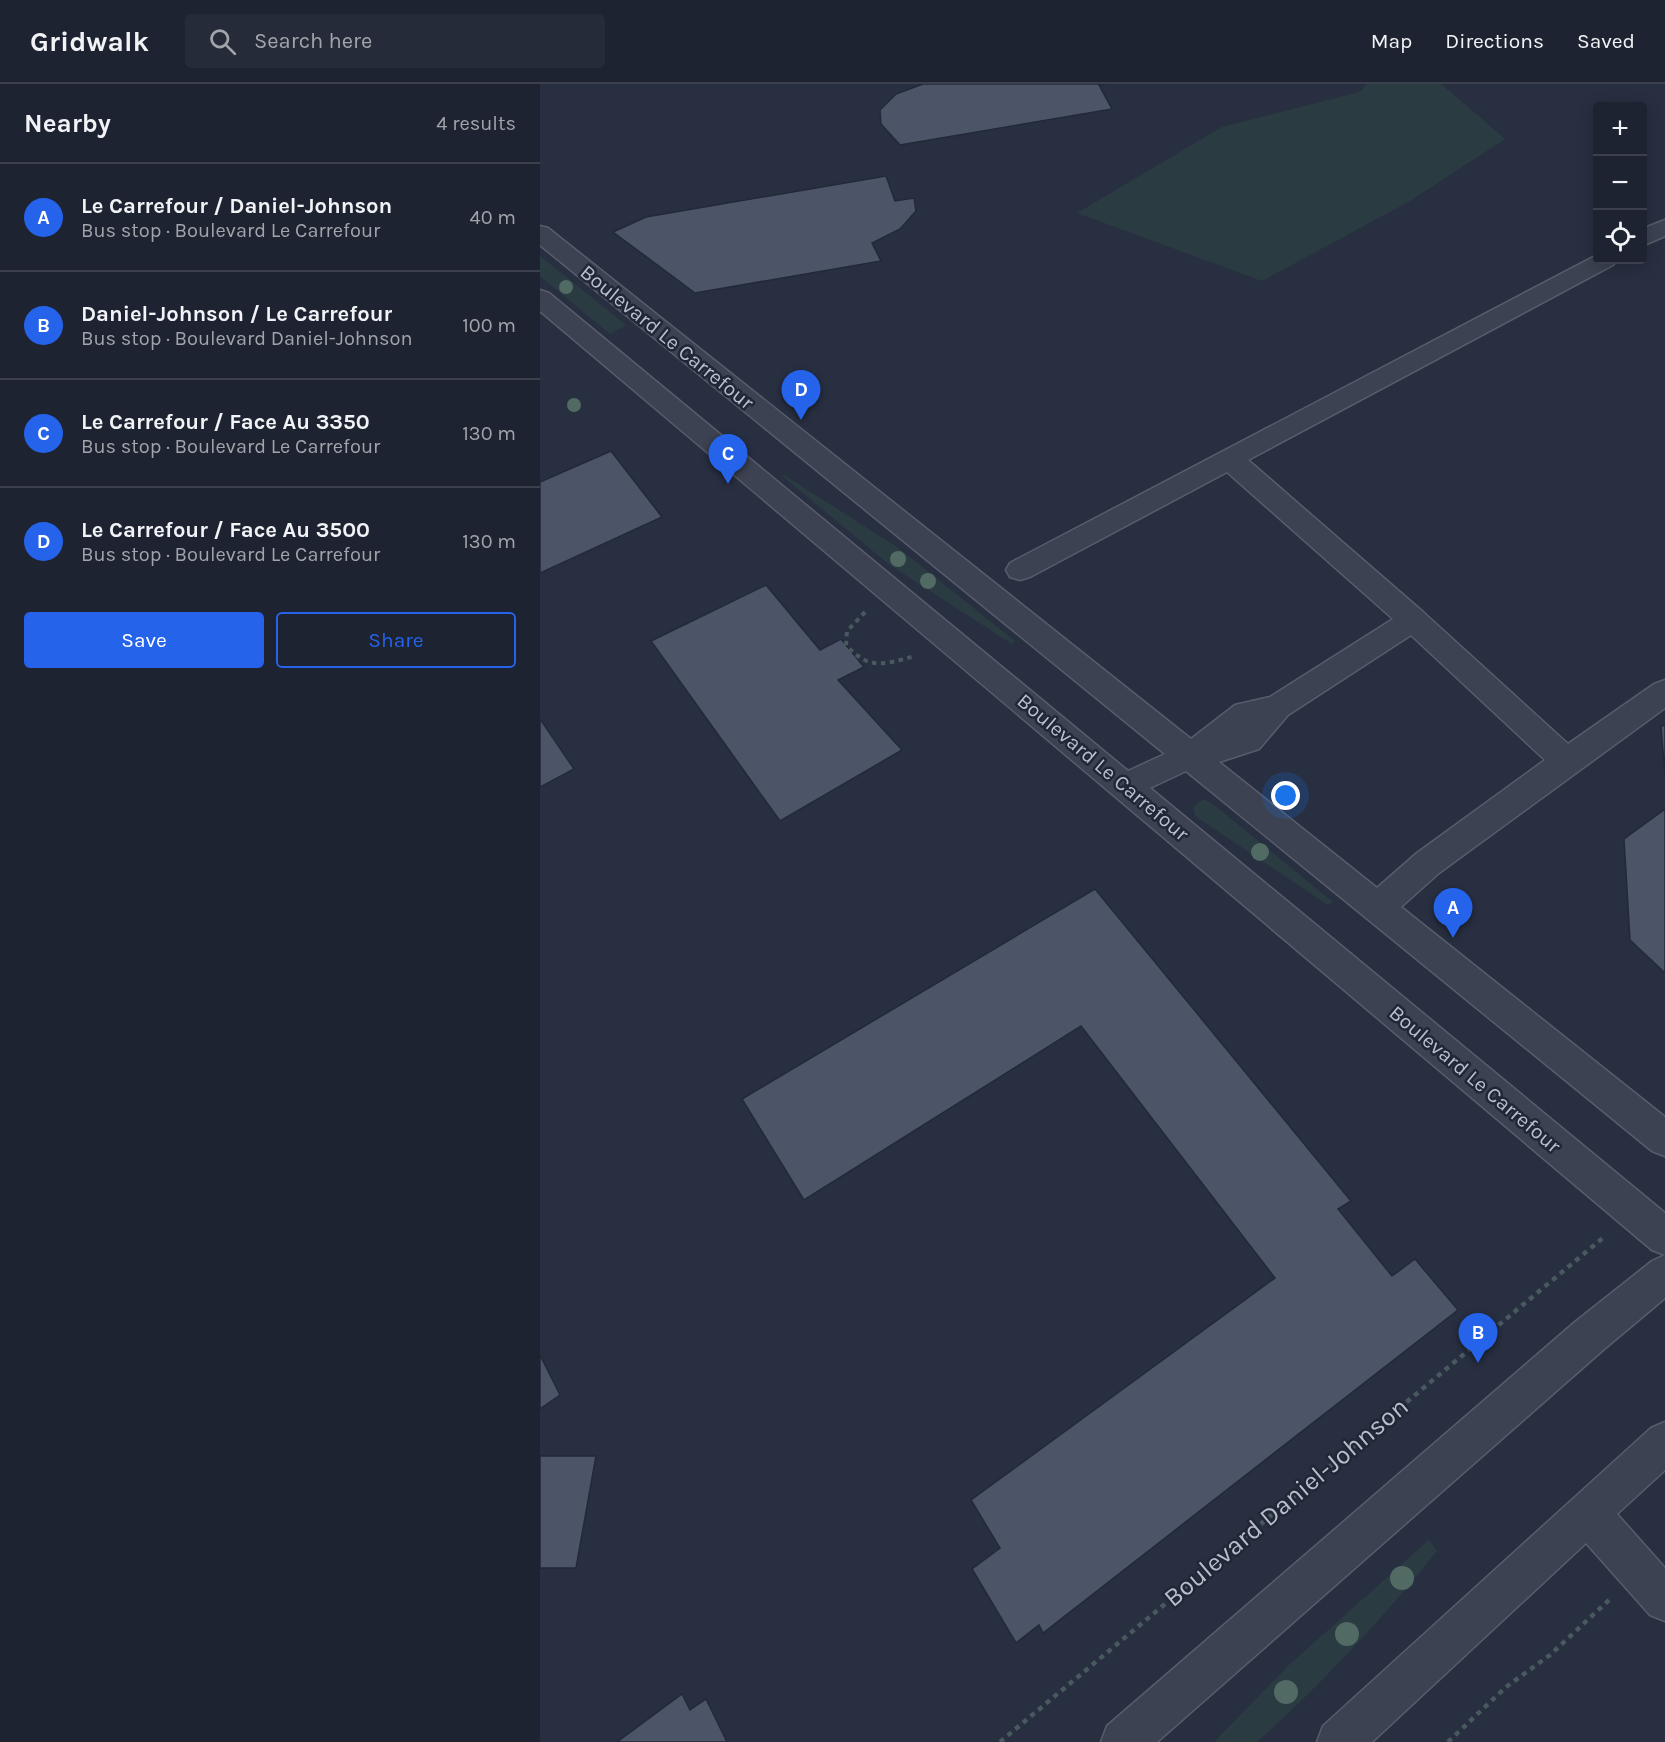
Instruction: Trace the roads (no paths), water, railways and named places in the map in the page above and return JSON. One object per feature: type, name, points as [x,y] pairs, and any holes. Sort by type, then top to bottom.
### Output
[{"type":"street","points":[[1647,236],[1665,227]]},
{"type":"street","name":"Boulevard Le Carrefour","points":[[540,233],[1665,1139]]},
{"type":"street","points":[[1020,570],[1597,264]]},
{"type":"street","name":"Boulevard Le Carrefour","points":[[540,298],[1665,1237]]},
{"type":"street","points":[[1230,459],[1413,620],[1566,761]]},
{"type":"street","points":[[1126,786],[1190,758],[1243,746],[1260,732],[1277,707],[1413,620]]},
{"type":"street","points":[[1377,908],[1428,862],[1665,692]]},
{"type":"street","points":[[1123,1742],[1589,1336],[1665,1274]]},
{"type":"street","points":[[1339,1742],[1665,1442]]},
{"type":"street","points":[[1587,1512],[1665,1600]]},
{"type":"place","name":"Le Carrefour / Face Au 3500","points":[[801,420]]},
{"type":"place","name":"Le Carrefour / Face Au 3350","points":[[728,484]]},
{"type":"place","name":"Le Carrefour / Daniel-Johnson","points":[[1453,938]]},
{"type":"place","name":"Daniel-Johnson / Le Carrefour","points":[[1478,1363]]}]
